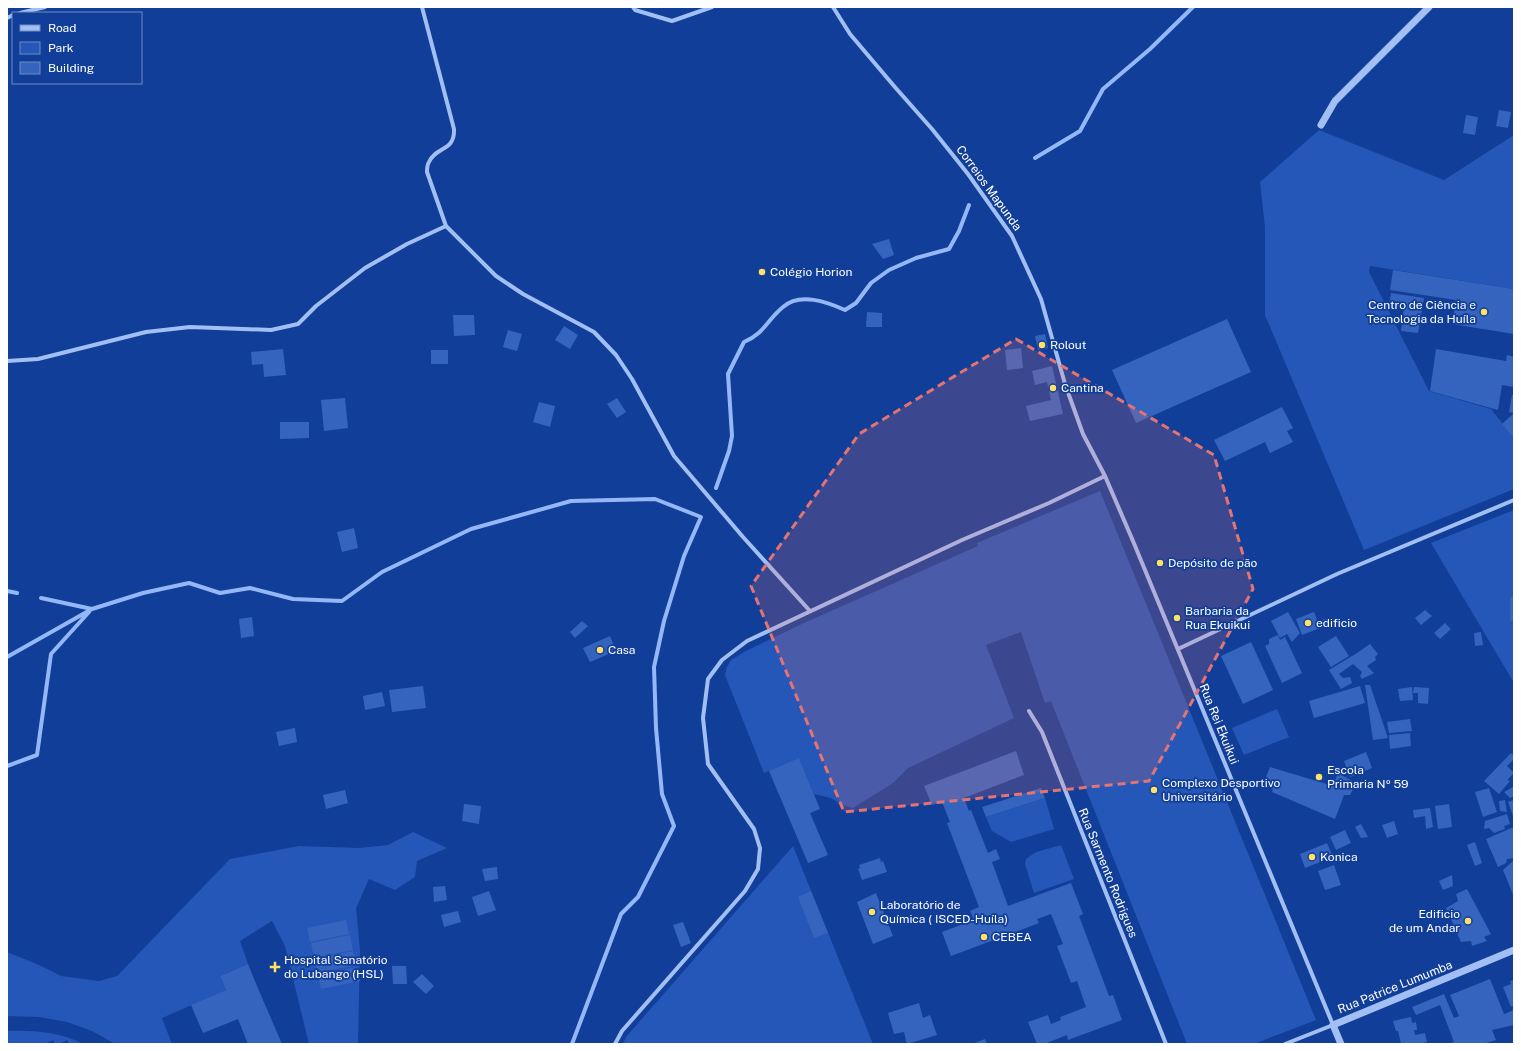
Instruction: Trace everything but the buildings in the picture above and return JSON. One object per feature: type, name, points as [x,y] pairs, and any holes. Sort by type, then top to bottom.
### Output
[{"type":"street","points":[[24,12],[45,7]]},
{"type":"street","points":[[422,7],[454,129],[452,143],[433,157],[428,163],[427,172],[446,226],[496,276],[523,294],[594,332],[616,355],[632,379],[674,456],[742,537],[810,611]]},
{"type":"street","points":[[633,7],[635,10],[672,21],[712,7]]},
{"type":"street","name":"Correios Mapunda","points":[[833,7],[850,34],[932,129],[968,174],[1012,236],[1041,299],[1065,384],[1083,434],[1105,476]]},
{"type":"street","points":[[1322,125],[1335,100],[1429,7]]},
{"type":"street","points":[[7,361],[38,359],[146,332],[190,327],[271,330],[298,324],[316,306],[365,268],[406,244],[446,226]]},
{"type":"street","points":[[615,1044],[622,1031],[745,891],[758,869],[760,848],[754,829],[708,764],[703,718],[708,679],[722,660],[747,641],[962,540],[1049,503],[1105,476]]},
{"type":"street","name":"Rua Rei Ekuikui","points":[[1105,476],[1333,1025]]},
{"type":"street","points":[[1178,650],[1337,574],[1514,500]]},
{"type":"street","name":"Rua Sarmento Rodrigues","points":[[1029,711],[1042,732],[1166,1044]]},
{"type":"street","name":"Rua Patrice Lumumba","points":[[1285,1044],[1514,950]]},
{"type":"street","points":[[1333,1025],[1341,1044]]},
{"type":"highlighted area","points":[[1016,339],[1214,455],[1253,589],[1149,781],[844,812],[751,586],[859,434]]},
{"type":"green space","points":[[1319,130],[1444,180],[1514,135],[1514,289],[1370,266],[1369,272],[1429,391],[1491,409],[1514,438],[1514,489],[1364,550],[1265,315],[1265,227],[1260,182]]},
{"type":"green space","name":"Complexo Desportivo Universitário","points":[[1100,491],[1316,1020],[1254,1044],[1187,1044],[1051,701],[1045,703],[1021,632],[986,645],[1014,718],[908,768],[893,783],[853,808],[842,805],[831,798],[814,794],[799,759],[764,773],[725,675],[731,660],[744,652],[804,623],[978,546],[977,543]]},
{"type":"green space","points":[[1514,510],[1514,683],[1431,543]]},
{"type":"green space","points":[[1277,709],[1289,737],[1244,755],[1232,728]]},
{"type":"green space","points":[[1045,798],[1054,829],[1011,842],[992,831],[986,817]]},
{"type":"green space","points":[[413,832],[447,848],[417,861],[415,877],[395,890],[369,879],[356,908],[360,950],[358,1044],[309,1044],[285,946],[272,921],[240,941],[248,964],[220,976],[226,990],[162,1018],[172,1044],[115,1044],[92,1031],[67,1022],[39,1017],[7,1016],[7,952],[61,976],[99,981],[117,976],[230,859],[299,846],[359,848],[388,845]]},
{"type":"green space","points":[[1061,845],[1074,879],[1034,893],[1025,864],[1026,859],[1036,852]]},
{"type":"green space","points":[[793,846],[873,1044],[623,1044],[626,1037]]},
{"type":"green space","points":[[7,1031],[56,1034],[83,1044],[69,1044],[67,1040],[60,1044],[55,1044],[53,1040],[45,1044],[7,1044]]},
{"type":"waterway","points":[[1035,158],[1080,131],[1103,89],[1150,49],[1193,7]]},
{"type":"waterway","points":[[716,488],[729,451],[732,436],[728,374],[744,342],[757,335],[778,312],[790,302],[805,299],[814,300],[845,310],[856,303],[871,283],[889,270],[916,258],[949,249],[959,231],[969,205]]},
{"type":"waterway","points":[[7,657],[92,609],[143,593],[189,583],[220,593],[250,588],[293,599],[342,601],[382,572],[471,529],[571,501],[655,499],[701,517],[684,556],[664,621],[654,667],[656,728],[662,794],[674,826],[638,897],[621,914],[572,1044]]},
{"type":"waterway","points":[[7,591],[17,593]]},
{"type":"waterway","points":[[41,598],[92,609]]},
{"type":"waterway","points":[[7,766],[37,755],[51,654],[89,612]]},
{"type":"place","name":"Colégio Horion","points":[[762,272]]},
{"type":"place","name":"Centro de Ciência e Tecnologia da Huíla","points":[[1484,312]]},
{"type":"place","name":"Rolout","points":[[1042,345]]},
{"type":"place","name":"Cantina","points":[[1053,388]]},
{"type":"place","name":"Depósito de pão","points":[[1160,563]]},
{"type":"place","name":"Barbaria da Rua Ekuikui","points":[[1177,618]]},
{"type":"place","name":"edificio","points":[[1308,623]]},
{"type":"place","name":"Casa","points":[[600,650]]},
{"type":"place","name":"Escola Primaria Nº 59","points":[[1319,777]]},
{"type":"place","name":"Complexo Desportivo Universitário","points":[[1154,790]]},
{"type":"place","name":"Konica","points":[[1312,857]]},
{"type":"place","name":"Laboratório de Química ( ISCED-Huíla)","points":[[872,912]]},
{"type":"place","name":"Edificio de um Andar","points":[[1468,921]]},
{"type":"place","name":"CEBEA","points":[[984,937]]},
{"type":"place","name":"Hospital Sanatório do Lubango (HSL)","points":[[275,967]]}]
